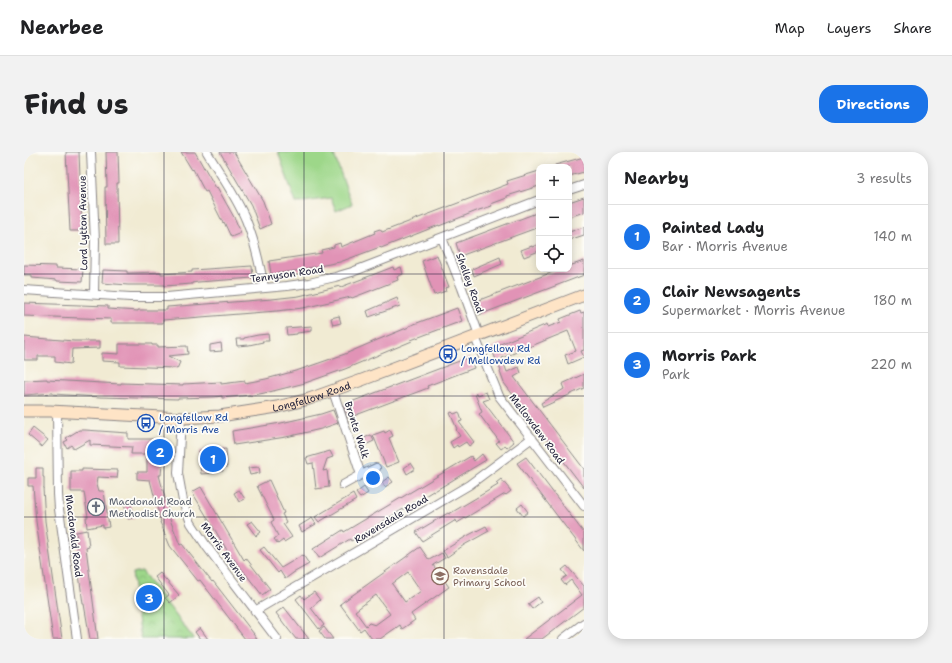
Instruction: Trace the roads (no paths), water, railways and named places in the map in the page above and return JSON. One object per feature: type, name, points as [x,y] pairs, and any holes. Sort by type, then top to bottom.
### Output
[{"type":"street","name":"Lord Lytton Avenue","points":[[91,152],[95,241],[94,294]]},
{"type":"street","points":[[207,152],[239,205],[246,220],[258,259],[264,288]]},
{"type":"street","points":[[572,189],[584,185]]},
{"type":"street","name":"Tennyson Road","points":[[24,290],[130,297],[167,297],[309,283],[352,272],[536,201]]},
{"type":"street","name":"Shelley Road","points":[[442,238],[462,288],[477,336]]},
{"type":"street","name":"Longfellow Road","points":[[24,411],[57,411],[180,418],[220,416],[277,407],[296,403],[334,391],[584,295]]},
{"type":"street","name":"Mellowdew Road","points":[[477,336],[499,396],[584,506]]},
{"type":"street","name":"Bronte Walk","points":[[334,391],[361,475]]},
{"type":"street","name":"Macdonald Road","points":[[57,411],[59,509],[77,639]]},
{"type":"street","name":"Morris Avenue","points":[[180,418],[178,473],[183,502],[192,523],[207,547],[276,639]]},
{"type":"street","name":"Ravensdale Road","points":[[256,611],[469,485],[532,438]]},
{"type":"street","name":"Bronte Walk","points":[[343,485],[376,468]]},
{"type":"street","points":[[563,639],[584,623]]},
{"type":"place","name":"Longfellow Rd / Mellowdew Rd","points":[[448,354]]},
{"type":"place","name":"Longfellow Rd / Morris Ave","points":[[146,423]]},
{"type":"place","name":"Clair Newsagents","points":[[160,452]]},
{"type":"place","name":"Painted Lady","points":[[213,459]]},
{"type":"place","name":"Macdonald Road Methodist Church","points":[[96,507]]},
{"type":"place","name":"Ravensdale Primary School","points":[[440,576]]},
{"type":"place","name":"Morris Park","points":[[149,598]]}]
